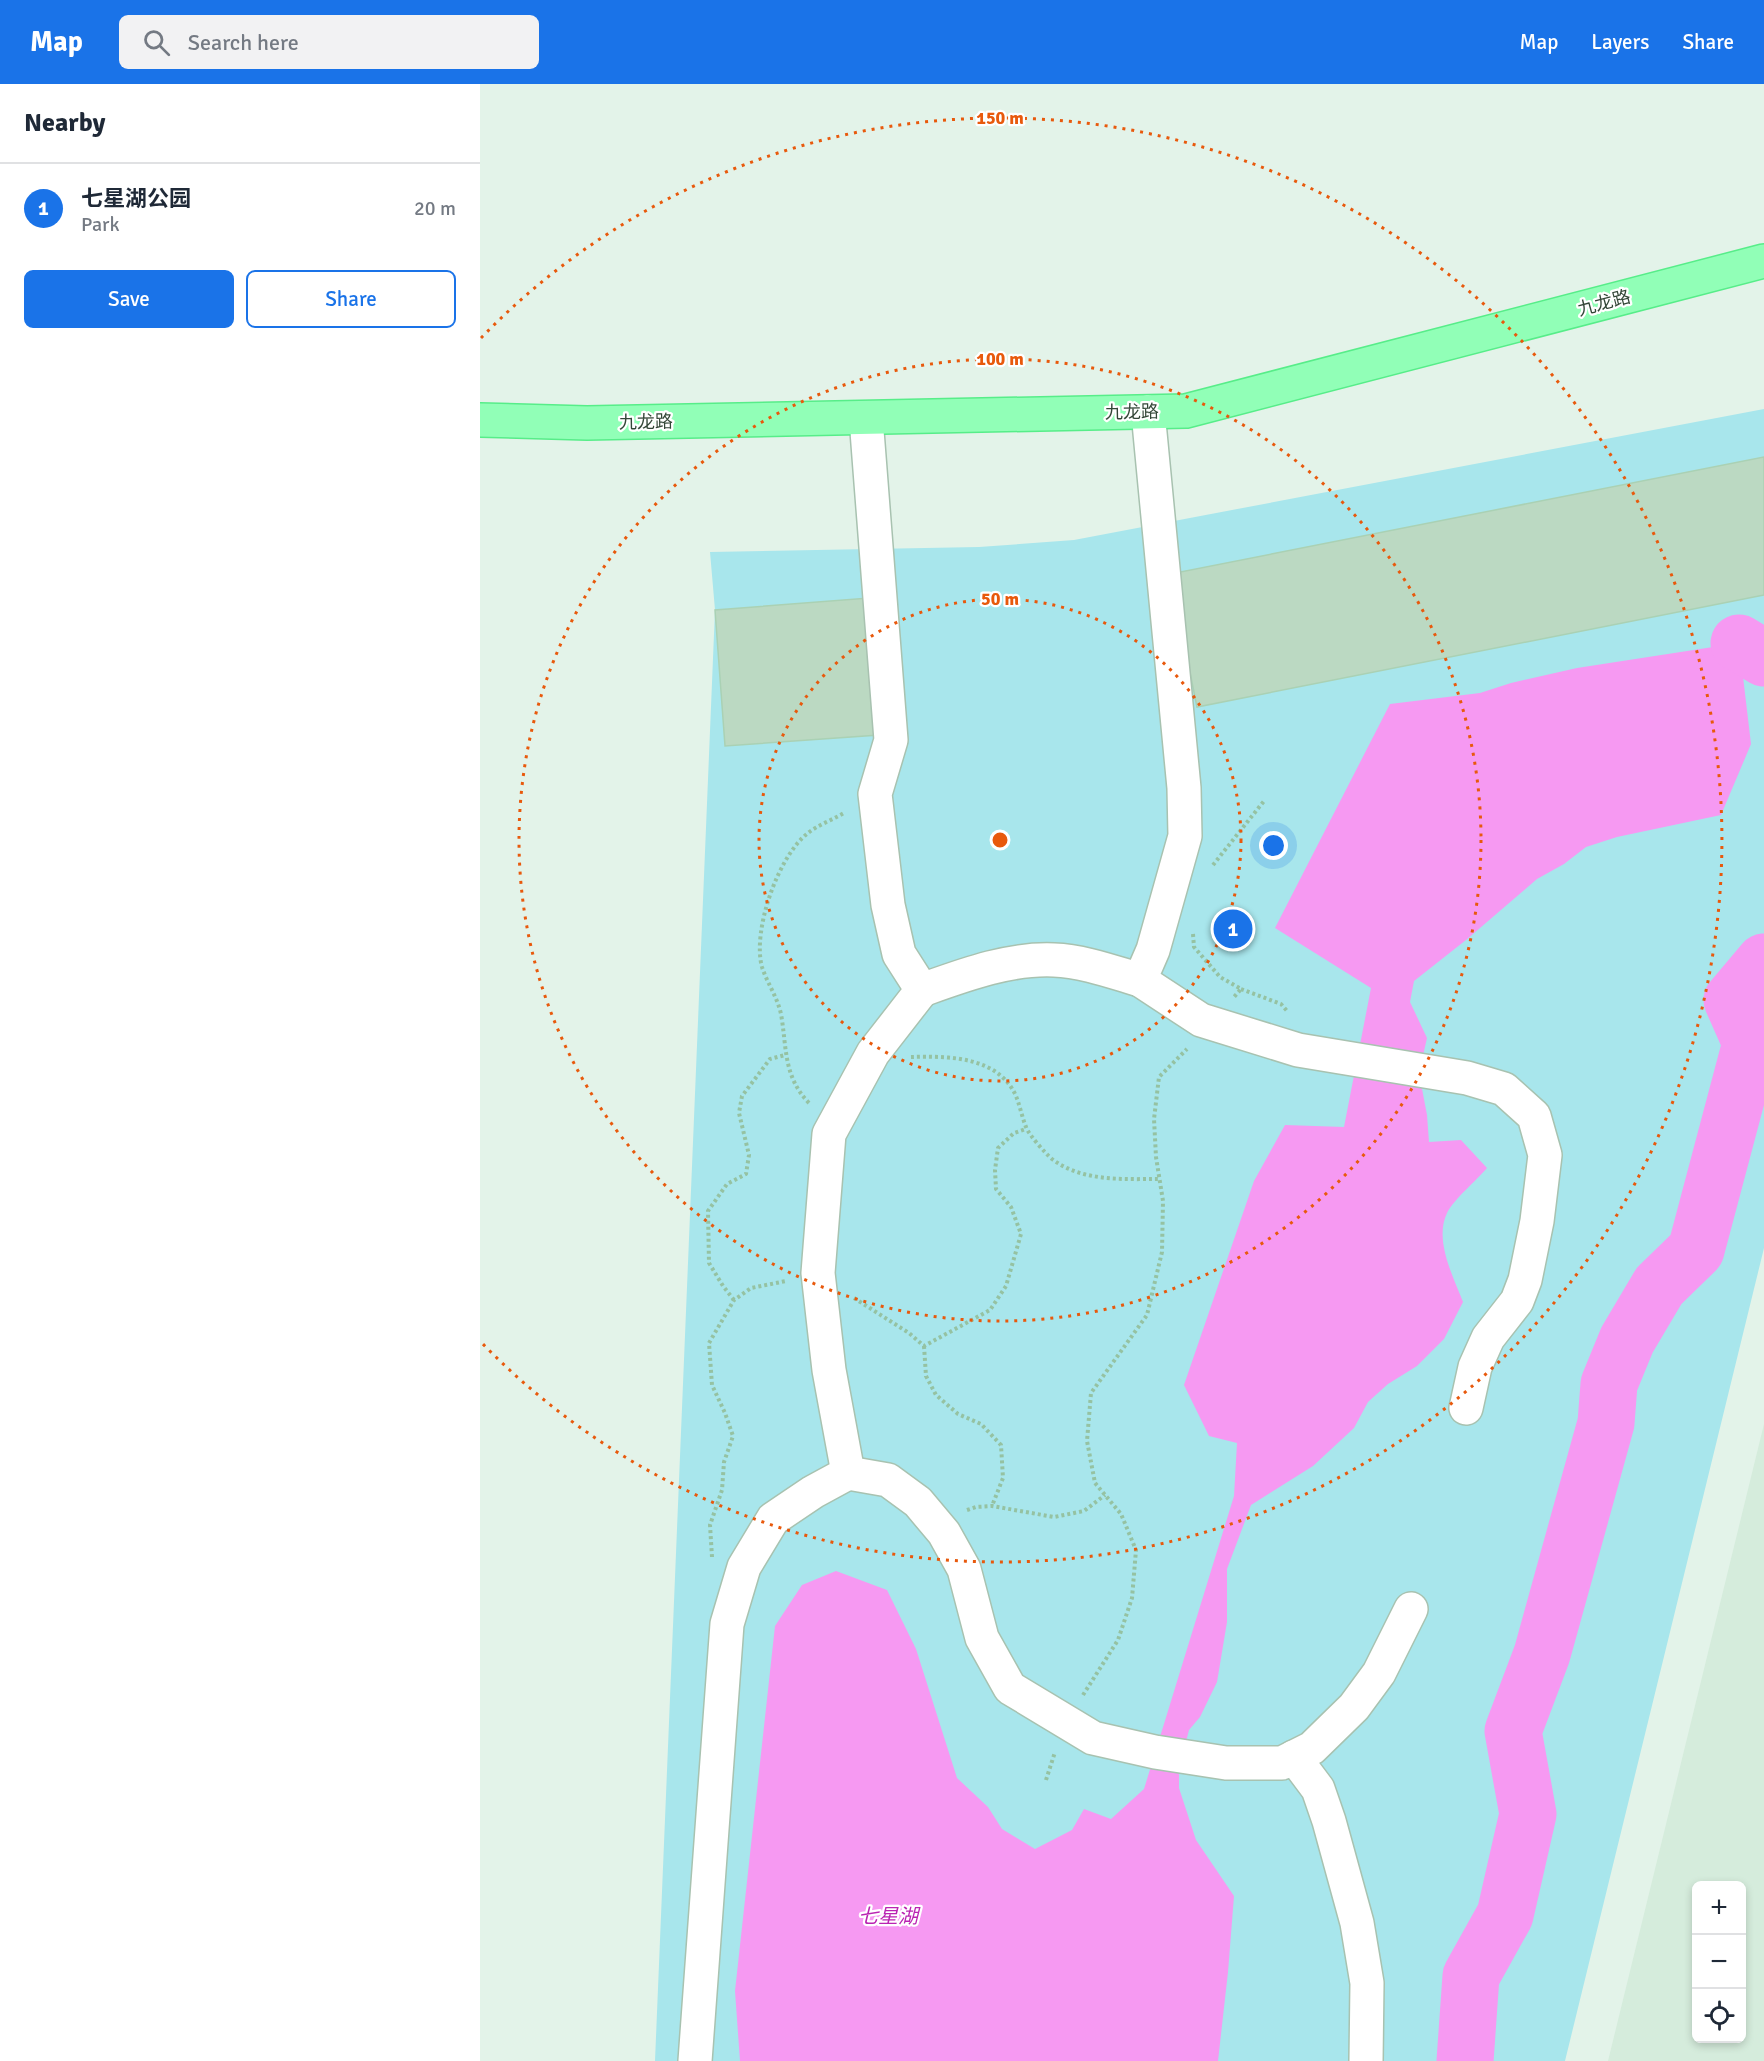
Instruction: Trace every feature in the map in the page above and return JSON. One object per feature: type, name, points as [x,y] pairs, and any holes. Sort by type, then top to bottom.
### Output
[{"type":"main road","name":"九龙路","points":[[480,420],[587,423],[1186,411],[1764,261]]},
{"type":"lane","points":[[1140,980],[1153,950],[1185,836],[1184,789],[1148,412]]},
{"type":"lane","points":[[866,418],[891,740],[874,794],[888,905],[899,954],[922,990]]},
{"type":"lane","points":[[848,1473],[829,1370],[818,1274],[829,1134],[873,1053],[922,990],[977,971],[1018,962],[1055,960],[1101,968],[1140,980],[1201,1020],[1298,1050],[1476,1080],[1504,1089],[1534,1116],[1545,1155],[1537,1221],[1525,1280],[1517,1301],[1488,1338],[1475,1367],[1466,1408]]},
{"type":"lane","points":[[695,2061],[727,1624],[744,1567],[773,1519],[813,1491],[848,1473],[888,1480],[918,1502],[944,1533],[964,1569],[982,1638],[1010,1688],[1093,1738],[1155,1752],[1226,1763],[1282,1764],[1312,1748],[1354,1707],[1379,1673],[1411,1609]]},
{"type":"lane","points":[[1294,1757],[1318,1789],[1357,1923],[1367,1983],[1366,2061]]},
{"type":"path","points":[[838,1118],[821,1114],[798,1091],[785,1055],[778,1001],[762,967],[760,933],[780,870],[794,848],[808,833],[874,794]]},
{"type":"path","points":[[1209,873],[1264,801]]},
{"type":"path","points":[[1046,1780],[1065,1722],[1118,1640],[1132,1598],[1136,1550],[1121,1514],[1095,1484],[1087,1441],[1091,1393],[1148,1315],[1162,1252],[1163,1201],[1156,1157],[1154,1119],[1159,1077],[1212,1023],[1241,989],[1220,977],[1194,947],[1193,927]]},
{"type":"path","points":[[873,1053],[905,1057],[937,1056],[973,1061],[1002,1075],[1015,1095],[1026,1130],[1052,1159],[1080,1173],[1117,1179],[1159,1179]]},
{"type":"path","points":[[734,1300],[709,1263],[708,1210],[727,1184],[746,1174],[749,1155],[739,1113],[742,1096],[771,1059],[785,1055]]},
{"type":"path","points":[[924,1346],[926,1376],[936,1395],[957,1414],[981,1424],[1001,1445],[1004,1478],[992,1506]]},
{"type":"path","points":[[944,1533],[956,1514],[976,1507],[992,1506],[1054,1517],[1084,1511],[1105,1495]]},
{"type":"shaded area","points":[[1764,409],[1764,1248],[1565,2061],[655,2061],[715,610],[710,552],[979,547],[1074,540]]},
{"type":"shaded area","points":[[1764,1424],[1764,2061],[1608,2061]]},
{"type":"water","name":"七星湖","points":[[1739,643],[1751,744],[1721,815],[1617,837],[1586,847],[1564,864],[1537,879],[1414,981],[1410,1002],[1427,1038],[1419,1073],[1427,1115],[1429,1142],[1461,1140],[1487,1168],[1455,1202],[1447,1213],[1444,1224],[1446,1258],[1463,1302],[1444,1339],[1417,1366],[1388,1384],[1368,1402],[1354,1428],[1313,1466],[1251,1505],[1227,1569],[1227,1622],[1217,1682],[1200,1717],[1189,1730],[1179,1768],[1179,1788],[1196,1840],[1234,1896],[1218,2061],[740,2061],[735,1991],[775,1626],[802,1585],[836,1571],[887,1590],[916,1649],[957,1778],[988,1807],[1002,1829],[1035,1849],[1072,1830],[1084,1809],[1111,1819],[1144,1789],[1234,1496],[1237,1443],[1209,1436],[1184,1385],[1254,1181],[1285,1125],[1344,1127],[1371,988],[1275,928],[1390,704],[1480,693],[1511,683],[1577,668]]},
{"type":"building","points":[[1764,457],[1764,595],[1197,707],[1170,574]]},
{"type":"building","points":[[869,598],[879,735],[725,746],[715,610]]},
{"type":"waterway","points":[[1739,643],[1764,658]]},
{"type":"waterway","points":[[1465,2061],[1471,1976],[1505,1915],[1528,1814],[1513,1731],[1542,1654],[1606,1423],[1609,1384],[1627,1340],[1659,1286],[1696,1250],[1751,1043],[1732,1000],[1764,962]]},
{"type":"place","name":"七星湖公园","points":[[1233,929]]}]
